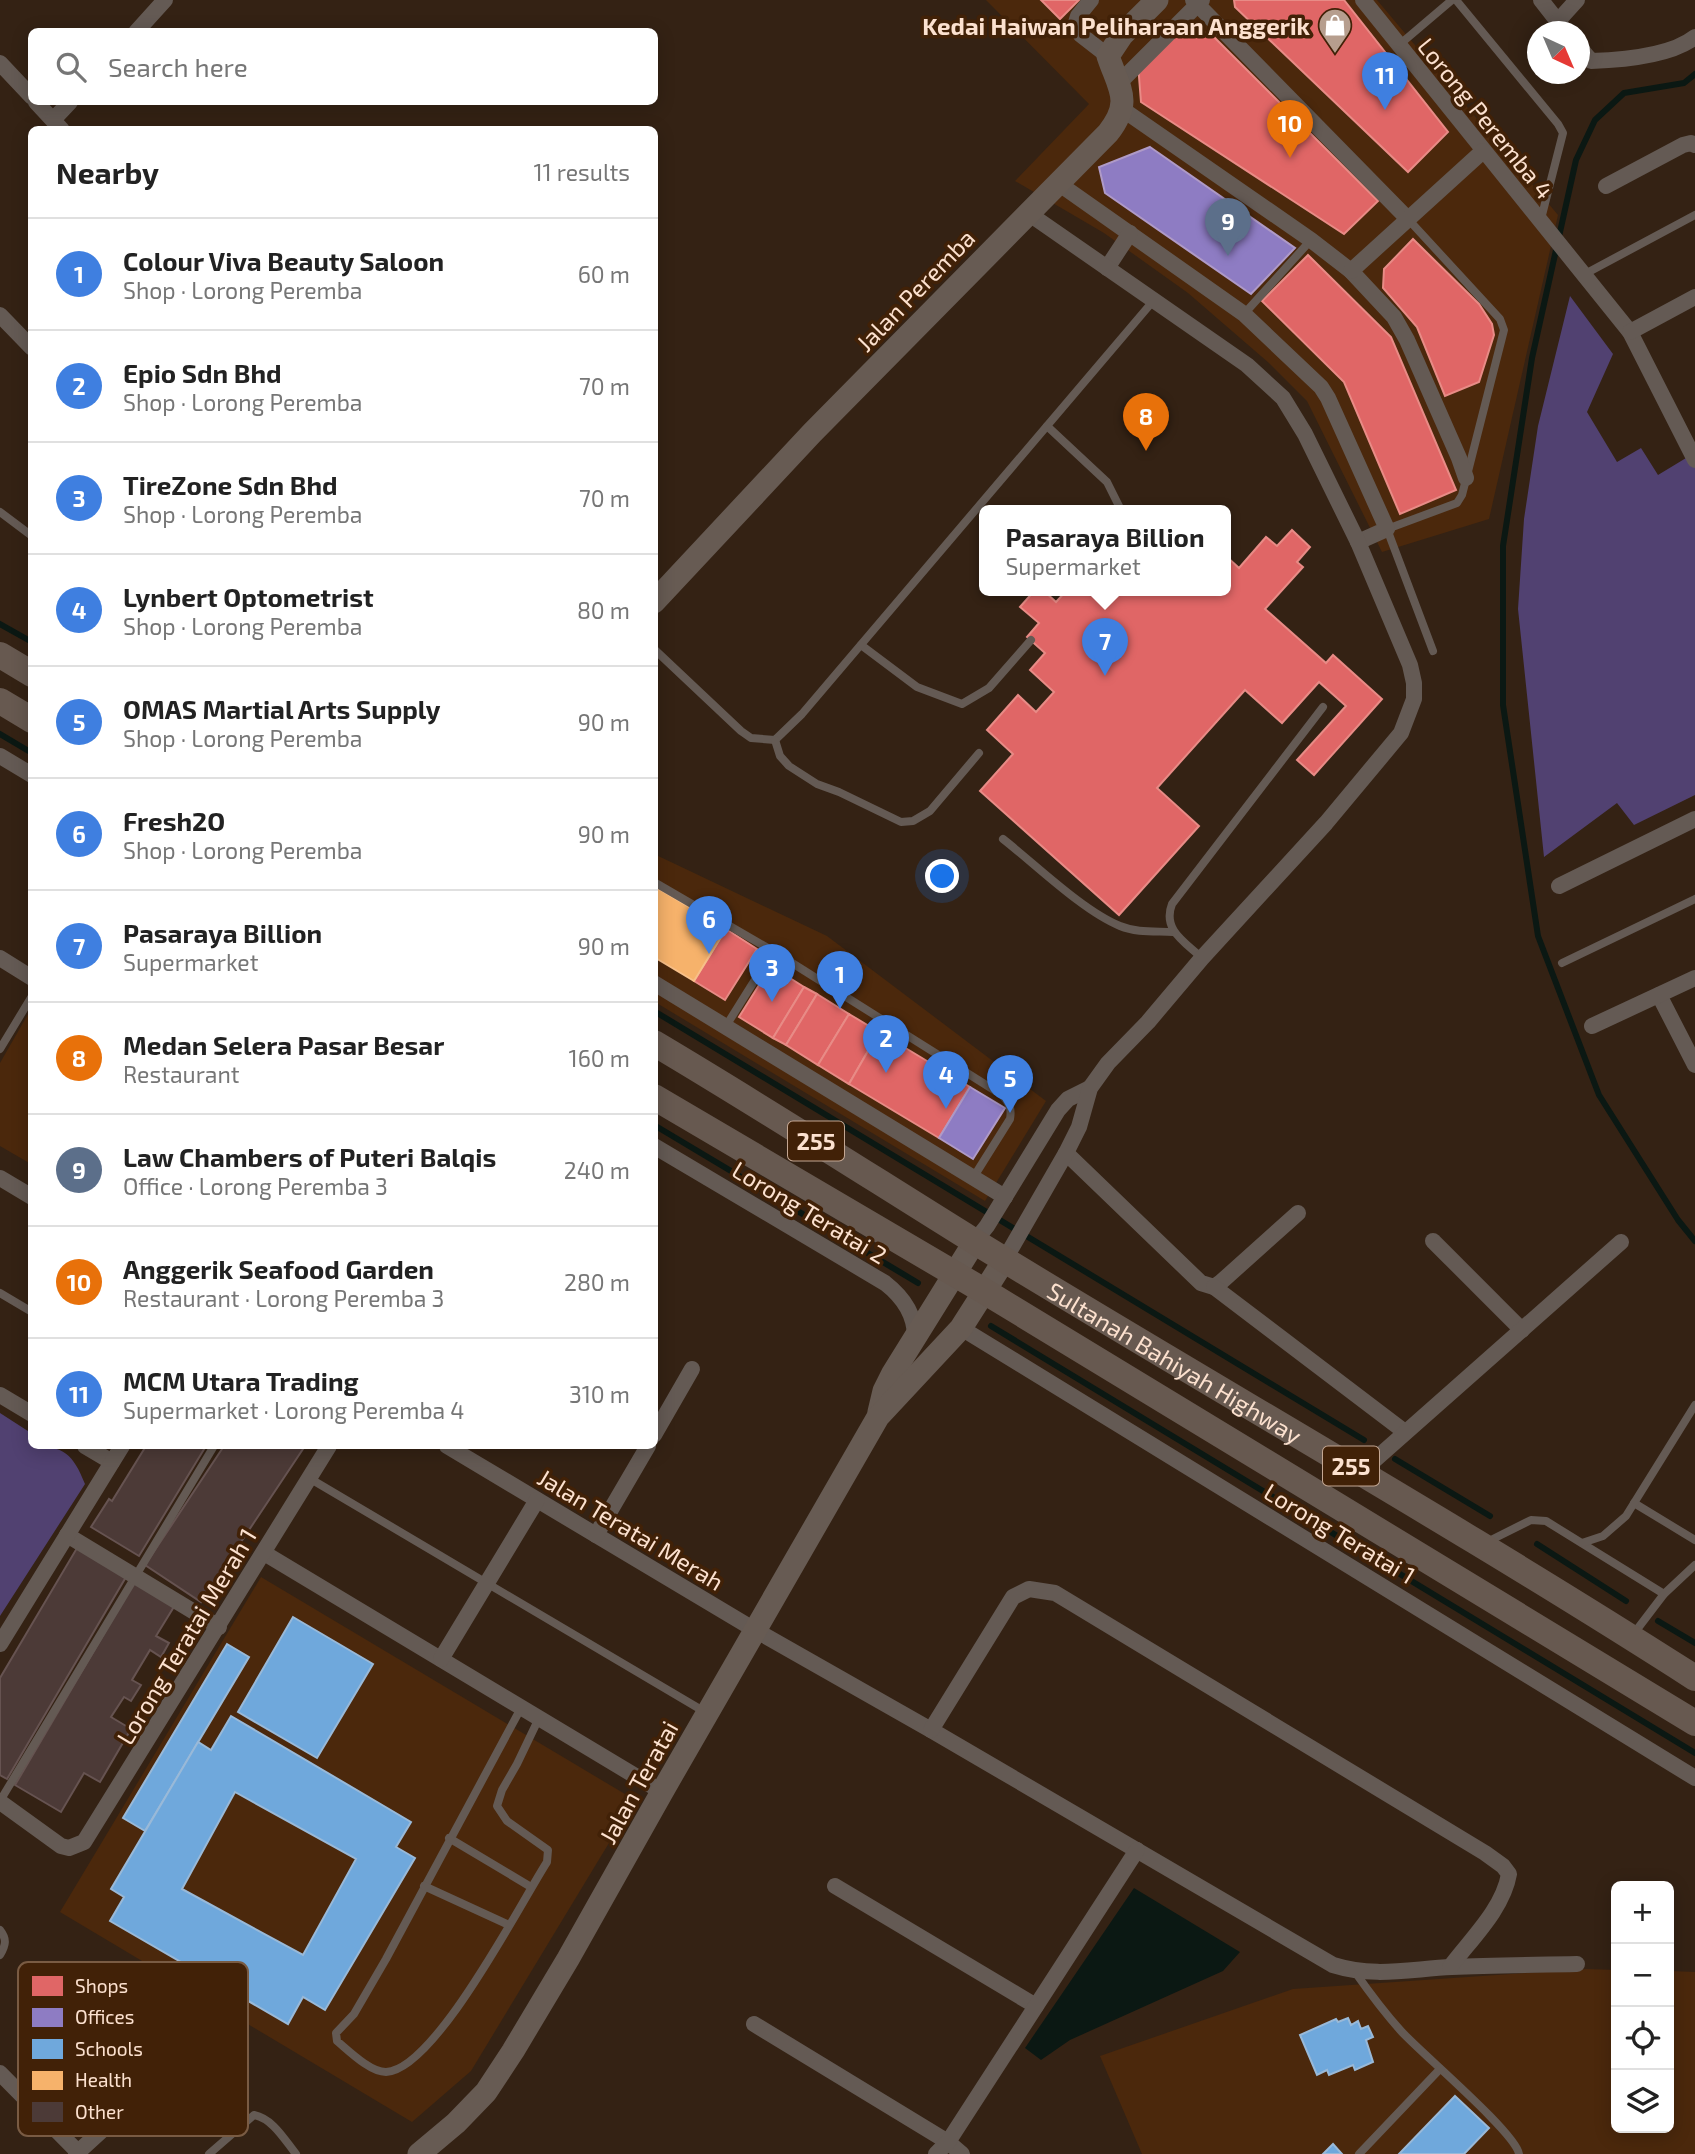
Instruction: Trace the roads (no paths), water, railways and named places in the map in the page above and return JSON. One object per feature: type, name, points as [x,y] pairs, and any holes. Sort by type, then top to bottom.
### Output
[{"type":"main road","points":[[0,655],[28,672]]},
{"type":"main road","points":[[0,701],[28,718]]},
{"type":"main road","name":"Sultanah Bahiyah Highway","points":[[658,1046],[1010,1250],[1361,1472],[1695,1678]]},
{"type":"main road","name":"Sultanah Bahiyah Highway","points":[[658,1099],[984,1291],[1695,1723]]},
{"type":"street","points":[[139,28],[165,0]]},
{"type":"street","points":[[1091,0],[1078,16],[1075,26],[1081,35],[1108,57],[1120,82],[1122,109],[1311,240],[1351,271],[1394,317],[1407,340],[1466,478]]},
{"type":"street","points":[[1108,57],[1122,35],[1157,0]]},
{"type":"street","name":"Lorong Peremba 4","points":[[1363,0],[1630,332],[1695,460]]},
{"type":"street","points":[[1541,0],[1558,21]]},
{"type":"street","points":[[1565,21],[1577,0]]},
{"type":"street","points":[[1120,82],[1197,1],[1407,218]]},
{"type":"street","points":[[1590,60],[1667,51],[1695,37]]},
{"type":"street","points":[[0,63],[28,93]]},
{"type":"street","points":[[39,105],[58,125],[68,105]]},
{"type":"street","name":"Jalan Peremba","points":[[658,598],[812,433],[1108,134],[1122,109]]},
{"type":"street","points":[[1606,186],[1683,145],[1695,145]]},
{"type":"street","points":[[1351,271],[1483,151]]},
{"type":"street","points":[[1058,183],[1244,314],[1321,387],[1387,529],[1357,542]]},
{"type":"street","points":[[1010,1250],[1066,1153],[1079,1127],[1090,1088],[1108,1063],[1149,1022],[1202,958],[1326,823],[1401,733],[1414,699],[1410,666],[1357,542],[1305,434],[1283,398],[1247,365],[1028,213]]},
{"type":"street","points":[[1107,268],[1130,233]]},
{"type":"street","points":[[1630,332],[1695,297]]},
{"type":"street","points":[[0,315],[28,344]]},
{"type":"street","points":[[0,756],[28,773]]},
{"type":"street","points":[[1559,886],[1695,819]]},
{"type":"street","points":[[0,958],[28,976]]},
{"type":"street","points":[[1592,1026],[1695,978]]},
{"type":"street","points":[[658,985],[973,1178],[1003,1201]]},
{"type":"street","points":[[1659,995],[1695,1065]]},
{"type":"street","points":[[981,1234],[1058,1111],[1068,1099],[1090,1088]]},
{"type":"street","name":"Lorong Teratai 2","points":[[658,1148],[895,1291],[911,1313],[915,1338]]},
{"type":"street","points":[[1066,1153],[1202,1283],[1213,1287],[1405,1432]]},
{"type":"street","points":[[0,1178],[28,1195]]},
{"type":"street","points":[[1213,1287],[1222,1282],[1298,1213]]},
{"type":"street","name":"Jalan Teratai","points":[[878,1417],[884,1391],[954,1273],[981,1234]]},
{"type":"street","points":[[1433,1241],[1522,1330]]},
{"type":"street","points":[[1361,1472],[1621,1242]]},
{"type":"street","name":"Jalan Teratai","points":[[419,2154],[456,2123],[486,2092],[513,2052],[878,1417],[961,1328],[1010,1250]]},
{"type":"street","name":"Lorong Teratai 1","points":[[961,1328],[1695,1778]]},
{"type":"street","points":[[658,1428],[692,1369]]},
{"type":"street","points":[[0,1395],[28,1411]]},
{"type":"street","points":[[90,1449],[112,1462]]},
{"type":"street","points":[[0,1644],[120,1449]]},
{"type":"street","name":"Lorong Teratai Merah 1","points":[[0,1802],[61,1846],[78,1847],[91,1835],[327,1449]]},
{"type":"street","name":"Jalan Teratai Merah","points":[[459,1449],[537,1500],[755,1630],[1333,1965],[1355,1972]]},
{"type":"street","points":[[596,1535],[646,1449]]},
{"type":"street","points":[[441,1659],[537,1500]]},
{"type":"street","points":[[67,1535],[219,1627]]},
{"type":"street","points":[[264,1553],[662,1792]]},
{"type":"street","points":[[931,1730],[1013,1597],[1029,1589],[1055,1593],[1503,1866],[1509,1874],[1507,1886],[1499,1902],[1450,1967]]},
{"type":"street","points":[[936,2154],[948,2142],[1138,1850]]},
{"type":"street","points":[[835,1886],[1036,2006]]},
{"type":"street","points":[[1355,1972],[1577,1964]]},
{"type":"street","points":[[754,2024],[948,2142],[962,2154]]},
{"type":"street","points":[[0,2073],[18,2092]]},
{"type":"street","points":[[61,2136],[77,2153],[96,2136]]},
{"type":"lane","points":[[1399,45],[1454,0],[1558,124],[1563,133],[1543,227]]},
{"type":"lane","points":[[1583,275],[1695,215]]},
{"type":"lane","points":[[1407,218],[1500,319],[1504,330],[1462,495],[1457,503],[1387,529],[1433,651]]},
{"type":"lane","points":[[1244,314],[1311,240]]},
{"type":"lane","points":[[980,505],[1154,300]]},
{"type":"lane","points":[[1047,426],[1107,482],[1118,505]]},
{"type":"lane","points":[[658,653],[741,731],[751,738],[775,740],[802,714],[979,506]]},
{"type":"lane","points":[[0,512],[28,533]]},
{"type":"lane","points":[[861,645],[916,687],[962,704],[989,688],[1031,640]]},
{"type":"lane","points":[[1202,958],[1173,932],[1168,915],[1172,904],[1323,707]]},
{"type":"lane","points":[[775,740],[780,756],[789,766],[808,778],[901,822],[921,818],[930,811],[979,753]]},
{"type":"lane","points":[[1003,839],[1093,912],[1120,926],[1140,931],[1173,932]]},
{"type":"lane","points":[[658,884],[773,951],[1002,1095],[1012,1111],[1010,1119],[973,1178]]},
{"type":"lane","points":[[1562,963],[1695,899]]},
{"type":"lane","points":[[726,1027],[773,951]]},
{"type":"lane","points":[[0,1049],[28,1003]]},
{"type":"lane","points":[[0,1293],[28,1310]]},
{"type":"lane","points":[[1583,1543],[1603,1536],[1626,1516],[1695,1405]]},
{"type":"lane","points":[[0,1802],[212,1449]]},
{"type":"lane","points":[[309,1478],[707,1714]]},
{"type":"lane","points":[[1634,1503],[1695,1540]]},
{"type":"lane","points":[[1481,1545],[1531,1520],[1539,1519],[1664,1594]]},
{"type":"lane","points":[[1631,1637],[1664,1594],[1695,1565]]},
{"type":"lane","points":[[521,1708],[386,1959],[354,2014],[336,2034],[337,2041],[347,2050],[380,2071],[390,2072],[409,2064],[434,2039],[465,1996],[547,1862],[548,1850],[507,1821],[497,1806],[502,1790],[539,1718]]},
{"type":"lane","points":[[449,1839],[531,1887]]},
{"type":"lane","points":[[424,1886],[509,1925]]},
{"type":"lane","points":[[0,1930],[5,1937],[5,1945],[0,1955]]},
{"type":"lane","points":[[1355,1972],[1402,2032],[1498,2125],[1518,2147],[1519,2154]]},
{"type":"lane","points":[[1359,2154],[1440,2069]]},
{"type":"lane","points":[[248,2120],[254,2115],[271,2123],[296,2154]]},
{"type":"lane","points":[[209,2154],[230,2136]]},
{"type":"waterway","points":[[1695,74],[1684,83],[1624,93],[1595,120],[1576,160],[1532,358],[1503,546],[1503,705],[1538,936],[1599,1095],[1678,1220],[1695,1241]]},
{"type":"waterway","points":[[0,624],[28,640]]},
{"type":"waterway","points":[[0,734],[28,751]]},
{"type":"waterway","points":[[658,1013],[1364,1440]]},
{"type":"waterway","points":[[658,1127],[918,1283]]},
{"type":"waterway","points":[[991,1326],[1695,1753]]},
{"type":"waterway","points":[[1395,1459],[1490,1516]]},
{"type":"waterway","points":[[1537,1544],[1626,1601]]},
{"type":"waterway","points":[[1658,1621],[1695,1643]]},
{"type":"place","name":"Kedai Haiwan Peliharaan Anggerik","points":[[1335,55]]},
{"type":"place","name":"MCM Utara Trading","points":[[1385,110]]},
{"type":"place","name":"Anggerik Seafood Garden","points":[[1290,158]]},
{"type":"place","name":"Law Chambers of Puteri Balqis","points":[[1228,256]]},
{"type":"place","name":"Medan Selera Pasar Besar","points":[[1146,451]]},
{"type":"place","name":"Pasaraya Billion","points":[[1105,676]]},
{"type":"place","name":"Fresh2O","points":[[709,954]]},
{"type":"place","name":"TireZone Sdn Bhd","points":[[772,1002]]},
{"type":"place","name":"Colour Viva Beauty Saloon","points":[[840,1009]]},
{"type":"place","name":"Epio Sdn Bhd","points":[[886,1073]]},
{"type":"place","name":"Lynbert Optometrist","points":[[946,1109]]},
{"type":"place","name":"OMAS Martial Arts Supply","points":[[1010,1113]]}]
